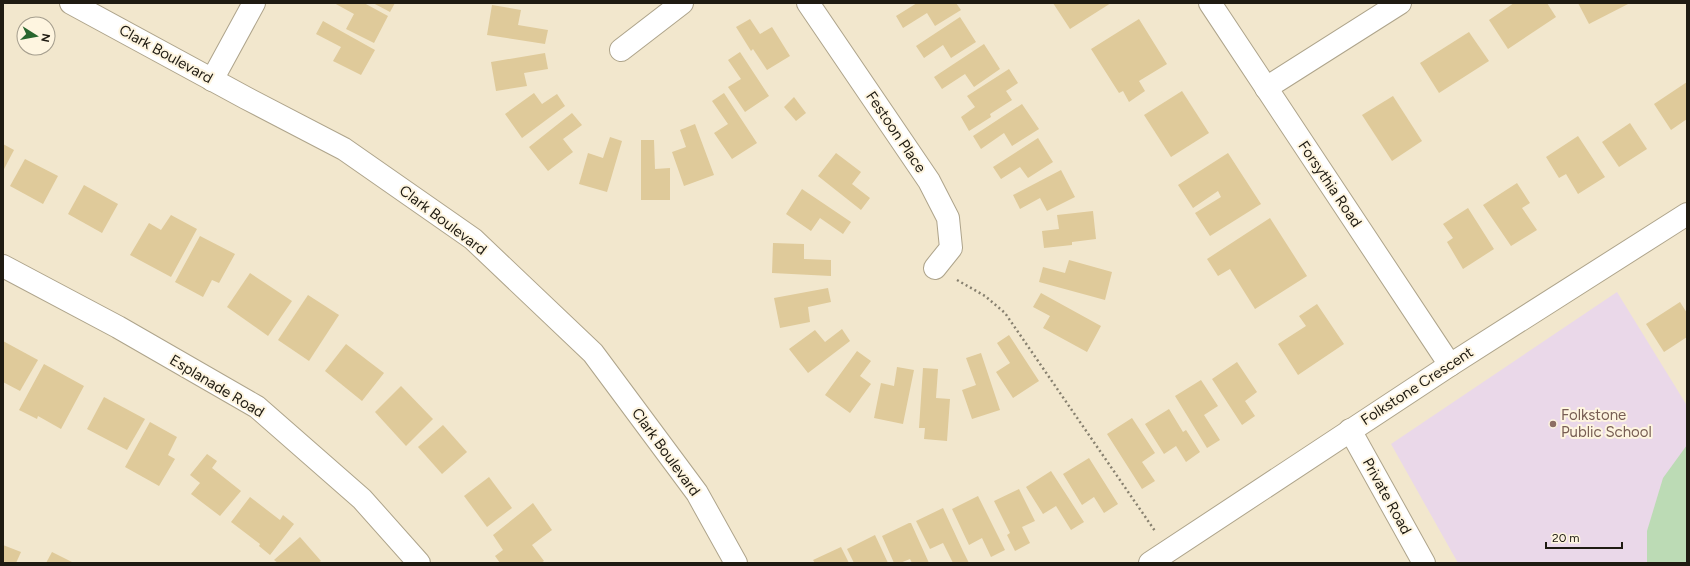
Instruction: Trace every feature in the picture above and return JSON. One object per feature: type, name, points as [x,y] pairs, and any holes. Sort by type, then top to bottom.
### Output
[{"type":"street","name":"Clark Boulevard","points":[[71,3],[212,80],[344,149],[473,239],[593,353],[697,493],[736,563]]},
{"type":"street","points":[[212,80],[254,3]]},
{"type":"street","points":[[621,50],[682,3]]},
{"type":"street","name":"Festoon Place","points":[[808,3],[929,181],[948,218],[951,248],[935,268]]},
{"type":"street","name":"Forsythia Road","points":[[1210,3],[1450,365]]},
{"type":"street","points":[[1266,88],[1400,3]]},
{"type":"street","name":"Folkstone Crescent","points":[[1150,563],[1450,365],[1687,214]]},
{"type":"street","name":"Esplanade Road","points":[[3,266],[118,327],[257,407],[362,500],[419,563]]},
{"type":"street","name":"Private Road","points":[[1350,430],[1424,563]]},
{"type":"path","points":[[935,268],[985,296],[1006,313],[1169,551]]},
{"type":"shaded area","name":"Folkstone Public School","points":[[1617,292],[1687,404],[1687,563],[1458,563],[1391,444]]},
{"type":"green space","points":[[1687,445],[1687,563],[1647,563],[1647,531],[1663,478]]},
{"type":"building","points":[[334,3],[364,3],[388,16],[374,43],[346,29],[354,14]]},
{"type":"building","points":[[373,3],[395,3],[390,12]]},
{"type":"building","points":[[917,3],[956,3],[961,10],[935,26],[927,13],[903,28],[896,16]]},
{"type":"building","points":[[1053,3],[1111,3],[1070,29]]},
{"type":"building","points":[[1514,3],[1547,3],[1556,17],[1508,49],[1489,20]]},
{"type":"building","points":[[1578,3],[1630,3],[1589,24]]},
{"type":"building","points":[[492,5],[521,10],[518,25],[548,30],[545,44],[487,35]]},
{"type":"building","points":[[960,17],[976,42],[951,58],[943,45],[924,58],[916,46]]},
{"type":"building","points":[[750,19],[760,34],[772,27],[790,56],[767,70],[753,49],[751,51],[736,27]]},
{"type":"building","points":[[1139,19],[1167,64],[1139,81],[1145,91],[1129,102],[1123,91],[1119,93],[1091,49]]},
{"type":"building","points":[[323,21],[375,50],[361,75],[333,61],[341,47],[316,34]]},
{"type":"building","points":[[1469,32],[1489,61],[1439,93],[1420,63]]},
{"type":"building","points":[[984,44],[1000,69],[974,87],[965,74],[942,89],[934,77]]},
{"type":"building","points":[[740,52],[769,96],[745,112],[728,87],[741,79],[728,60]]},
{"type":"building","points":[[545,53],[548,69],[524,73],[527,86],[496,91],[491,62]]},
{"type":"building","points":[[1009,69],[1018,83],[1006,91],[1012,100],[990,114],[991,117],[969,131],[961,117],[975,107],[967,96]]},
{"type":"building","points":[[1687,82],[1687,119],[1671,130],[1654,104]]},
{"type":"building","points":[[1182,91],[1209,133],[1171,157],[1144,115]]},
{"type":"building","points":[[534,93],[542,104],[557,94],[565,106],[522,138],[505,114]]},
{"type":"building","points":[[724,93],[757,143],[732,159],[714,133],[728,124],[712,101]]},
{"type":"building","points":[[1393,96],[1422,141],[1392,161],[1362,115]]},
{"type":"building","points":[[794,97],[806,113],[796,121],[784,107]]},
{"type":"building","points":[[1022,104],[1039,129],[1012,146],[1004,133],[981,149],[973,136]]},
{"type":"building","points":[[572,113],[582,125],[563,139],[573,152],[548,171],[529,147]]},
{"type":"building","points":[[1630,123],[1647,149],[1619,167],[1602,142]]},
{"type":"building","points":[[695,124],[714,175],[684,186],[672,152],[686,147],[680,130]]},
{"type":"building","points":[[1578,136],[1605,177],[1578,194],[1566,174],[1559,178],[1546,157]]},
{"type":"building","points":[[610,137],[622,141],[607,192],[579,184],[588,153],[603,158]]},
{"type":"building","points":[[1038,138],[1053,162],[1028,178],[1020,167],[1001,179],[993,167]]},
{"type":"building","points":[[641,140],[654,140],[655,169],[670,168],[670,200],[641,200]]},
{"type":"building","points":[[3,144],[14,150],[3,171]]},
{"type":"building","points":[[836,153],[861,172],[852,184],[870,198],[861,210],[818,176]]},
{"type":"building","points":[[1228,153],[1261,204],[1210,236],[1195,213],[1221,197],[1218,191],[1193,208],[1178,185]]},
{"type":"building","points":[[25,159],[58,176],[43,204],[10,186]]},
{"type":"building","points":[[1061,170],[1075,197],[1047,211],[1040,198],[1020,209],[1013,195]]},
{"type":"building","points":[[1517,183],[1530,203],[1522,208],[1537,230],[1511,246],[1483,205]]},
{"type":"building","points":[[84,185],[118,204],[102,233],[68,214]]},
{"type":"building","points":[[802,189],[851,222],[843,234],[820,218],[811,231],[786,214]]},
{"type":"building","points":[[1468,208],[1494,249],[1463,269],[1447,242],[1453,238],[1443,224]]},
{"type":"building","points":[[1093,211],[1096,239],[1072,242],[1072,245],[1044,248],[1042,231],[1059,229],[1057,215]]},
{"type":"building","points":[[171,215],[197,229],[171,277],[130,255],[149,223],[161,230]]},
{"type":"building","points":[[1270,218],[1307,276],[1255,309],[1230,269],[1218,276],[1207,259]]},
{"type":"building","points":[[200,236],[235,254],[219,283],[212,280],[203,297],[175,282]]},
{"type":"building","points":[[773,243],[804,244],[804,259],[831,260],[831,276],[772,273]]},
{"type":"building","points":[[1069,260],[1112,272],[1105,300],[1039,282],[1043,267],[1065,273]]},
{"type":"building","points":[[250,273],[292,301],[268,336],[227,307]]},
{"type":"building","points":[[828,288],[831,302],[808,307],[810,322],[780,328],[774,298]]},
{"type":"building","points":[[1041,293],[1101,326],[1087,352],[1043,328],[1050,316],[1033,307]]},
{"type":"building","points":[[308,295],[339,315],[309,361],[278,340]]},
{"type":"building","points":[[1680,302],[1687,313],[1687,337],[1664,352],[1646,324]]},
{"type":"building","points":[[1317,304],[1344,344],[1298,375],[1278,344],[1306,326],[1299,316]]},
{"type":"building","points":[[842,329],[850,341],[808,373],[789,349],[815,330],[825,342]]},
{"type":"building","points":[[1009,335],[1039,381],[1013,398],[996,372],[1010,363],[997,343]]},
{"type":"building","points":[[3,341],[38,360],[20,391],[3,382]]},
{"type":"building","points":[[346,344],[384,373],[362,401],[325,371]]},
{"type":"building","points":[[857,351],[871,361],[860,376],[871,384],[850,413],[825,395]]},
{"type":"building","points":[[981,353],[1000,410],[972,419],[962,390],[976,385],[966,358]]},
{"type":"building","points":[[1237,362],[1257,392],[1245,401],[1255,416],[1242,425],[1212,379]]},
{"type":"building","points":[[44,364],[84,386],[61,429],[38,416],[37,419],[19,410]]},
{"type":"building","points":[[897,367],[914,370],[903,424],[874,418],[881,383],[894,386]]},
{"type":"building","points":[[923,368],[938,369],[936,398],[950,399],[947,441],[924,439],[925,428],[919,428]]},
{"type":"building","points":[[1201,380],[1218,406],[1204,415],[1220,440],[1207,448],[1175,396]]},
{"type":"building","points":[[401,386],[433,419],[406,446],[375,412]]},
{"type":"building","points":[[104,397],[145,419],[127,450],[87,429]]},
{"type":"building","points":[[1169,409],[1183,432],[1186,430],[1200,452],[1186,462],[1176,446],[1164,454],[1145,424]]},
{"type":"building","points":[[1132,418],[1155,453],[1142,462],[1155,481],[1142,489],[1107,434]]},
{"type":"building","points":[[150,422],[177,437],[168,455],[175,459],[159,486],[125,467]]},
{"type":"building","points":[[443,425],[467,452],[442,474],[418,447]]},
{"type":"building","points":[[207,454],[217,461],[212,468],[241,491],[220,516],[191,494],[200,483],[190,475]]},
{"type":"building","points":[[1089,458],[1118,504],[1104,513],[1094,497],[1082,505],[1063,474]]},
{"type":"building","points":[[1051,471],[1084,522],[1071,530],[1056,506],[1043,514],[1026,487]]},
{"type":"building","points":[[489,477],[512,508],[487,527],[464,496]]},
{"type":"building","points":[[1019,489],[1035,521],[1022,527],[1030,543],[1015,551],[1007,535],[1010,533],[994,501]]},
{"type":"building","points":[[978,496],[1005,550],[991,557],[982,538],[969,545],[952,509]]},
{"type":"building","points":[[250,497],[280,520],[283,515],[294,524],[270,555],[259,546],[260,544],[231,522]]},
{"type":"building","points":[[533,503],[552,530],[532,545],[544,561],[541,563],[500,563],[495,556],[503,550],[493,535]]},
{"type":"building","points":[[943,508],[969,563],[953,563],[943,543],[930,549],[916,521]]},
{"type":"building","points":[[911,523],[929,563],[912,563],[910,559],[900,563],[894,563],[882,536]]},
{"type":"building","points":[[875,535],[888,563],[854,563],[847,549]]},
{"type":"building","points":[[300,537],[321,561],[318,563],[278,563],[274,560]]},
{"type":"building","points":[[3,545],[21,552],[16,563],[3,563]]},
{"type":"building","points":[[841,547],[849,563],[815,563],[813,560]]},
{"type":"building","points":[[52,552],[74,563],[46,563]]},
{"type":"place","name":"Folkstone Public School","points":[[1553,424]]}]
